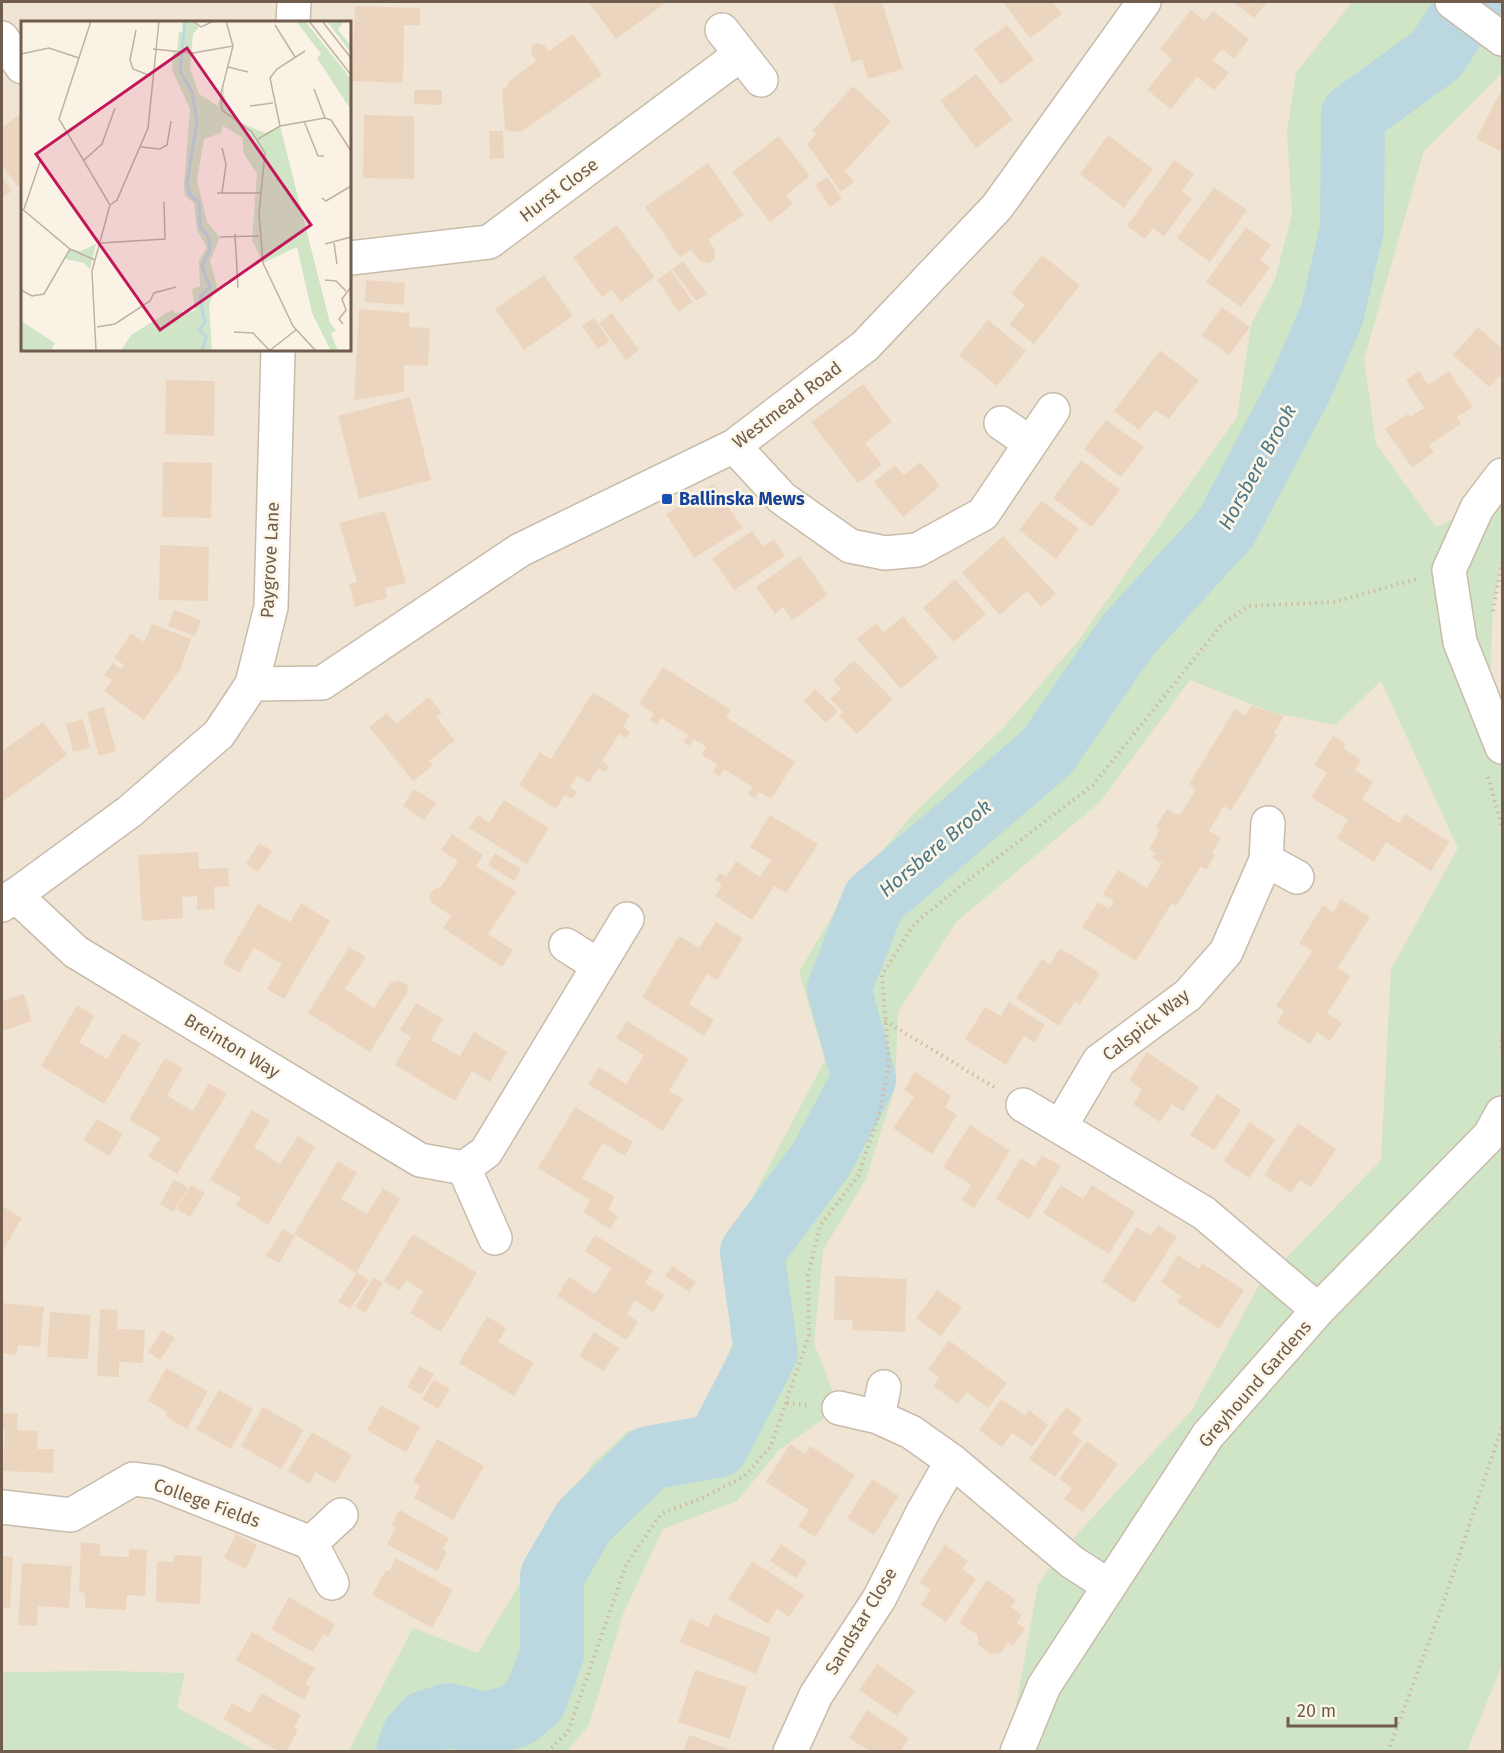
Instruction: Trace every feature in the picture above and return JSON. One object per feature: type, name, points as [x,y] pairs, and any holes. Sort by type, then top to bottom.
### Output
[{"type":"street","points":[[293,21],[294,2]]},
{"type":"street","points":[[1452,2],[1497,35]]},
{"type":"street","name":"Westmead Road","points":[[252,684],[322,682],[520,550],[734,446],[865,346],[997,207],[1130,7]]},
{"type":"street","name":"Hurst Close","points":[[351,258],[489,242],[732,42],[761,80]]},
{"type":"street","name":"Paygrove Lane","points":[[8,900],[129,812],[219,734],[252,684],[271,607],[278,351]]},
{"type":"street","points":[[734,446],[782,498],[850,546],[885,553],[917,550],[983,514],[1053,410]]},
{"type":"street","points":[[1001,423],[1030,443]]},
{"type":"street","points":[[1503,475],[1477,508],[1449,570],[1460,642],[1503,747]]},
{"type":"street","name":"Calspick Way","points":[[1060,1127],[1099,1061],[1188,995],[1226,952],[1266,860],[1268,823]]},
{"type":"street","points":[[1266,860],[1297,877]]},
{"type":"street","name":"Breinton Way","points":[[8,900],[76,952],[420,1160],[464,1168]]},
{"type":"street","points":[[495,1238],[464,1168],[486,1152],[627,919]]},
{"type":"street","points":[[566,945],[599,966]]},
{"type":"street","points":[[1023,1105],[1204,1213],[1318,1311]]},
{"type":"street","name":"Greyhound Gardens","points":[[1017,1752],[1044,1686],[1208,1435],[1318,1311],[1490,1135],[1503,1113]]},
{"type":"street","points":[[839,1408],[881,1402],[911,1432],[952,1461],[1072,1562],[1109,1586]]},
{"type":"street","name":"Sandstar Close","points":[[790,1752],[816,1695],[879,1599],[922,1512],[952,1461]]},
{"type":"street","name":"College Fields","points":[[2,1508],[71,1515],[133,1479],[157,1482],[311,1543]]},
{"type":"street","points":[[332,1583],[311,1543],[341,1515]]},
{"type":"path","points":[[547,1752],[568,1732],[626,1565],[661,1514],[702,1498],[745,1476],[771,1446],[809,1335],[808,1275],[820,1226],[858,1176],[879,1115],[889,1065],[882,975],[914,924],[1093,785],[1222,624],[1250,606],[1334,602],[1449,570]]},
{"type":"path","points":[[885,1020],[1023,1105]]},
{"type":"path","points":[[1503,1034],[1503,1053]]},
{"type":"path","points":[[1388,1752],[1444,1601],[1503,1427]]},
{"type":"shaded area","points":[[2,2],[1502,2],[1502,1751],[2,1751]]},
{"type":"green space","points":[[1352,2],[1502,2],[1502,73],[1424,151],[1364,359],[1376,444],[1436,527],[1477,508],[1502,475],[1502,562],[1493,605],[1489,713],[1502,747],[1502,1665],[1467,1751],[1008,1751],[1038,1584],[1068,1544],[1192,1410],[1258,1287],[1381,1160],[1391,969],[1458,848],[1381,681],[1335,725],[1271,712],[1190,680],[1099,803],[956,922],[898,1012],[895,1088],[865,1181],[823,1250],[814,1343],[839,1408],[779,1450],[737,1501],[663,1529],[623,1614],[589,1725],[567,1751],[348,1752],[413,1628],[478,1653],[593,1463],[628,1431],[698,1425],[735,1337],[722,1255],[825,1060],[799,972],[840,902],[912,815],[1005,726],[1078,641],[1237,417],[1251,325],[1275,279],[1292,214],[1287,131],[1296,73]]},
{"type":"green space","points":[[2,1672],[185,1673],[177,1707],[256,1751],[2,1751]]},
{"type":"building","points":[[588,2],[662,2],[664,4],[616,39]]},
{"type":"building","points":[[882,2],[903,69],[868,79],[862,59],[852,63],[833,3]]},
{"type":"building","points":[[1003,2],[1053,2],[1062,14],[1030,38]]},
{"type":"building","points":[[1233,2],[1267,2],[1254,18]]},
{"type":"building","points":[[355,6],[420,8],[420,25],[404,25],[403,83],[352,81]]},
{"type":"building","points":[[1191,10],[1205,21],[1213,11],[1249,39],[1234,59],[1222,49],[1213,60],[1229,73],[1214,90],[1197,77],[1171,109],[1147,90],[1172,59],[1160,49]]},
{"type":"building","points":[[176,19],[228,20],[228,21],[176,21]]},
{"type":"building","points":[[1007,25],[1034,60],[1001,85],[974,49]]},
{"type":"building","points":[[573,34],[602,75],[521,132],[505,130],[502,90],[509,84],[508,82],[536,61],[531,53],[532,46],[537,43],[544,45],[549,51]]},
{"type":"building","points":[[976,74],[1013,120],[976,148],[940,101]]},
{"type":"building","points":[[853,86],[891,121],[845,171],[854,182],[841,192],[807,144],[816,134],[812,131]]},
{"type":"building","points":[[414,90],[442,90],[442,105],[414,104]]},
{"type":"building","points":[[1499,94],[1502,96],[1502,152],[1476,139]]},
{"type":"building","points":[[21,113],[21,184],[18,187],[2,165],[2,128]]},
{"type":"building","points":[[364,115],[414,116],[414,179],[363,178]]},
{"type":"building","points":[[489,131],[503,131],[504,158],[490,159]]},
{"type":"building","points":[[1108,135],[1153,169],[1124,208],[1080,174]]},
{"type":"building","points":[[779,136],[810,176],[786,195],[793,204],[770,222],[732,172]]},
{"type":"building","points":[[1174,160],[1194,174],[1182,191],[1192,198],[1164,237],[1153,228],[1145,239],[1127,226]]},
{"type":"building","points":[[708,163],[744,215],[708,239],[715,250],[715,259],[708,263],[700,261],[691,250],[680,257],[645,207]]},
{"type":"building","points":[[2,177],[12,191],[2,198]]},
{"type":"building","points":[[827,177],[842,198],[830,207],[815,185]]},
{"type":"building","points":[[1214,187],[1247,210],[1210,262],[1177,238]]},
{"type":"building","points":[[617,225],[655,277],[621,302],[612,290],[602,297],[573,257]]},
{"type":"building","points":[[1246,227],[1271,245],[1260,260],[1270,267],[1241,307],[1206,282]]},
{"type":"building","points":[[1042,255],[1080,285],[1034,344],[1009,324],[1025,305],[1011,294]]},
{"type":"building","points":[[683,261],[707,294],[696,301],[672,269]]},
{"type":"building","points":[[671,270],[693,302],[679,312],[657,280]]},
{"type":"building","points":[[544,275],[573,316],[524,350],[495,309]]},
{"type":"building","points":[[366,280],[405,283],[404,305],[365,302]]},
{"type":"building","points":[[1222,307],[1250,327],[1229,355],[1201,335]]},
{"type":"building","points":[[359,309],[410,313],[409,327],[430,328],[428,366],[404,365],[404,392],[354,400]]},
{"type":"building","points":[[612,313],[639,350],[626,360],[599,323]]},
{"type":"building","points":[[594,318],[610,341],[598,349],[582,326]]},
{"type":"building","points":[[988,320],[1026,351],[997,386],[959,355]]},
{"type":"building","points":[[1478,327],[1502,349],[1502,378],[1500,376],[1489,387],[1453,355]]},
{"type":"building","points":[[1160,350],[1199,380],[1169,419],[1155,410],[1139,430],[1114,411]]},
{"type":"building","points":[[1419,371],[1428,385],[1449,371],[1473,407],[1457,417],[1461,424],[1429,445],[1434,452],[1412,468],[1385,429],[1408,414],[1410,417],[1424,408],[1406,380]]},
{"type":"building","points":[[166,380],[215,381],[214,436],[165,434]]},
{"type":"building","points":[[863,384],[892,422],[865,443],[882,465],[858,483],[811,422]]},
{"type":"building","points":[[410,397],[431,480],[359,499],[338,416]]},
{"type":"building","points":[[1106,420],[1144,447],[1121,477],[1084,449]]},
{"type":"building","points":[[1081,460],[1120,490],[1092,527],[1053,498]]},
{"type":"building","points":[[163,462],[212,463],[211,518],[162,517]]},
{"type":"building","points":[[920,462],[940,486],[903,517],[874,482],[895,465],[904,475]]},
{"type":"building","points":[[714,484],[742,528],[694,558],[666,514]]},
{"type":"building","points":[[1042,501],[1079,529],[1056,559],[1019,530]]},
{"type":"building","points":[[385,511],[406,583],[385,588],[387,598],[355,607],[349,584],[357,582],[339,523]]},
{"type":"building","points":[[752,531],[763,546],[774,539],[785,556],[734,590],[712,558]]},
{"type":"building","points":[[1003,536],[1056,594],[1041,607],[1027,591],[1000,615],[962,573]]},
{"type":"building","points":[[160,545],[209,547],[208,601],[159,600]]},
{"type":"building","points":[[800,556],[828,595],[792,620],[783,607],[775,614],[756,587]]},
{"type":"building","points":[[955,579],[986,614],[954,642],[923,608]]},
{"type":"building","points":[[174,610],[201,620],[195,636],[168,626]]},
{"type":"building","points":[[903,616],[938,657],[901,689],[857,639],[876,623],[884,632]]},
{"type":"building","points":[[152,624],[191,639],[181,668],[144,720],[104,691],[112,680],[104,675],[113,663],[121,669],[124,665],[114,658],[131,633],[144,642]]},
{"type":"building","points":[[854,660],[893,699],[857,734],[839,716],[843,712],[830,699],[841,689],[833,680]]},
{"type":"building","points":[[663,667],[731,710],[726,717],[795,762],[771,799],[759,792],[755,799],[748,794],[752,787],[724,769],[720,776],[713,772],[717,765],[702,755],[706,747],[694,739],[689,746],[683,742],[688,735],[661,718],[657,725],[649,720],[654,714],[639,704]]},
{"type":"building","points":[[815,689],[838,711],[826,723],[804,701]]},
{"type":"building","points":[[593,692],[630,715],[623,727],[630,732],[626,738],[619,734],[602,761],[609,766],[605,772],[599,768],[589,783],[577,776],[570,787],[577,792],[572,799],[565,795],[556,809],[519,785],[540,752],[551,759]]},
{"type":"building","points":[[429,697],[442,713],[436,717],[455,740],[429,761],[433,765],[413,781],[369,727],[387,713],[396,724]]},
{"type":"building","points":[[1251,706],[1284,716],[1274,733],[1277,735],[1231,811],[1224,806],[1209,831],[1221,838],[1212,853],[1215,856],[1206,870],[1201,867],[1176,906],[1172,903],[1136,961],[1082,927],[1098,902],[1109,909],[1114,901],[1103,894],[1118,870],[1147,888],[1162,863],[1152,858],[1156,853],[1149,849],[1160,830],[1156,827],[1167,809],[1177,815],[1181,813],[1196,789],[1189,784],[1235,709],[1245,716]]},
{"type":"building","points":[[104,707],[116,751],[99,756],[87,712]]},
{"type":"building","points":[[83,719],[90,748],[73,752],[66,724]]},
{"type":"building","points":[[43,722],[67,755],[2,802],[2,751]]},
{"type":"building","points":[[1333,736],[1346,744],[1343,748],[1361,760],[1355,770],[1373,782],[1362,799],[1399,823],[1405,814],[1449,842],[1431,871],[1386,842],[1374,862],[1337,838],[1348,820],[1311,797],[1327,773],[1314,765]]},
{"type":"building","points":[[414,789],[436,803],[424,820],[403,806]]},
{"type":"building","points":[[504,800],[549,828],[527,864],[469,828],[478,815],[489,823]]},
{"type":"building","points":[[770,815],[818,844],[786,893],[774,886],[752,920],[715,896],[722,885],[715,880],[719,873],[726,877],[736,861],[760,877],[771,860],[750,847]]},
{"type":"building","points":[[452,834],[483,855],[476,866],[516,892],[488,934],[513,950],[502,967],[443,928],[451,916],[431,902],[429,896],[434,889],[441,887],[458,861],[441,850]]},
{"type":"building","points":[[259,843],[272,851],[258,872],[246,864]]},
{"type":"building","points":[[198,852],[199,869],[228,868],[229,886],[214,887],[215,909],[197,910],[197,896],[182,897],[183,918],[142,921],[138,855]]},
{"type":"building","points":[[495,853],[521,869],[514,881],[488,865]]},
{"type":"building","points":[[1341,899],[1370,917],[1338,968],[1351,976],[1327,1013],[1342,1023],[1330,1041],[1317,1032],[1310,1044],[1277,1023],[1284,1011],[1276,1006],[1312,951],[1299,943],[1323,905],[1333,912]]},
{"type":"building","points":[[301,903],[330,921],[284,999],[267,989],[282,964],[254,948],[239,973],[223,963],[258,904],[290,922]]},
{"type":"building","points":[[716,922],[743,938],[717,980],[707,974],[689,1004],[714,1020],[704,1036],[642,997],[679,936],[699,948]]},
{"type":"building","points":[[349,947],[366,957],[345,989],[374,1008],[390,983],[398,980],[408,985],[407,993],[370,1052],[308,1013]]},
{"type":"building","points":[[1060,948],[1100,973],[1079,1005],[1075,1001],[1059,1026],[1016,998],[1042,959],[1050,964]]},
{"type":"building","points":[[24,994],[32,1021],[2,1031],[2,1001]]},
{"type":"building","points":[[1009,1002],[1045,1025],[1034,1043],[1024,1036],[1006,1065],[965,1039],[985,1007],[1001,1016]]},
{"type":"building","points":[[416,1003],[443,1019],[431,1040],[460,1056],[474,1032],[507,1052],[490,1082],[472,1071],[455,1101],[395,1065],[411,1037],[400,1030]]},
{"type":"building","points":[[77,1005],[95,1016],[79,1042],[107,1059],[123,1033],[141,1043],[104,1104],[41,1066]]},
{"type":"building","points":[[627,1021],[689,1059],[669,1091],[683,1099],[663,1131],[588,1084],[599,1067],[626,1084],[644,1055],[616,1038]]},
{"type":"building","points":[[1147,1052],[1199,1087],[1183,1111],[1172,1104],[1160,1122],[1133,1104],[1142,1090],[1129,1080]]},
{"type":"building","points":[[165,1058],[183,1068],[167,1095],[193,1111],[209,1083],[227,1094],[177,1174],[148,1156],[160,1138],[129,1120]]},
{"type":"building","points":[[915,1072],[951,1096],[945,1107],[957,1115],[932,1154],[893,1128],[914,1097],[904,1090]]},
{"type":"building","points":[[1217,1094],[1241,1110],[1214,1150],[1190,1135]]},
{"type":"building","points":[[575,1107],[633,1142],[625,1156],[603,1143],[582,1178],[615,1197],[608,1210],[618,1216],[610,1229],[583,1212],[590,1200],[538,1168]]},
{"type":"building","points":[[252,1110],[270,1121],[254,1147],[280,1164],[298,1136],[315,1147],[268,1225],[236,1205],[241,1198],[210,1180]]},
{"type":"building","points":[[97,1119],[123,1134],[109,1156],[83,1140]]},
{"type":"building","points":[[1250,1122],[1275,1140],[1249,1178],[1224,1161]]},
{"type":"building","points":[[1298,1123],[1336,1149],[1311,1187],[1300,1180],[1291,1193],[1264,1175]]},
{"type":"building","points":[[970,1125],[1010,1151],[974,1208],[961,1200],[971,1185],[943,1167]]},
{"type":"building","points":[[1042,1155],[1061,1166],[1029,1219],[996,1199],[1021,1158],[1035,1167]]},
{"type":"building","points":[[338,1161],[357,1173],[341,1199],[367,1214],[383,1188],[400,1199],[356,1273],[294,1234]]},
{"type":"building","points":[[174,1179],[188,1188],[173,1212],[160,1204]]},
{"type":"building","points":[[191,1185],[205,1193],[190,1217],[176,1209]]},
{"type":"building","points":[[1061,1185],[1083,1199],[1092,1185],[1135,1212],[1109,1254],[1043,1213]]},
{"type":"building","points":[[2,1206],[22,1218],[2,1252]]},
{"type":"building","points":[[1158,1225],[1177,1237],[1134,1303],[1102,1281],[1137,1227],[1151,1236]]},
{"type":"building","points":[[283,1229],[295,1236],[279,1263],[266,1256]]},
{"type":"building","points":[[413,1234],[477,1273],[441,1332],[410,1313],[423,1291],[406,1280],[400,1291],[384,1281]]},
{"type":"building","points":[[595,1235],[653,1271],[645,1283],[664,1295],[653,1312],[635,1300],[627,1314],[638,1322],[626,1340],[557,1296],[569,1277],[595,1294],[611,1268],[585,1251]]},
{"type":"building","points":[[1178,1255],[1199,1269],[1202,1263],[1244,1290],[1219,1329],[1177,1302],[1181,1296],[1161,1282]]},
{"type":"building","points":[[672,1266],[696,1282],[689,1292],[665,1276]]},
{"type":"building","points":[[357,1272],[369,1280],[350,1309],[338,1302]]},
{"type":"building","points":[[835,1276],[907,1279],[905,1332],[852,1330],[853,1320],[834,1320]]},
{"type":"building","points":[[374,1277],[383,1283],[365,1313],[355,1307]]},
{"type":"building","points":[[937,1290],[962,1307],[941,1336],[916,1318]]},
{"type":"building","points":[[2,1303],[44,1307],[40,1347],[18,1345],[16,1355],[2,1353]]},
{"type":"building","points":[[100,1309],[118,1310],[117,1329],[145,1330],[143,1363],[119,1362],[119,1377],[97,1376]]},
{"type":"building","points":[[50,1312],[91,1315],[88,1359],[47,1357]]},
{"type":"building","points":[[487,1316],[506,1328],[498,1342],[534,1363],[514,1396],[459,1363]]},
{"type":"building","points":[[162,1330],[175,1338],[160,1360],[148,1352]]},
{"type":"building","points":[[594,1332],[619,1348],[604,1371],[579,1356]]},
{"type":"building","points":[[949,1340],[1007,1383],[988,1408],[967,1392],[958,1404],[933,1386],[939,1377],[928,1369]]},
{"type":"building","points":[[420,1366],[434,1374],[421,1395],[407,1387]]},
{"type":"building","points":[[166,1368],[208,1391],[187,1429],[165,1416],[167,1412],[148,1401]]},
{"type":"building","points":[[434,1379],[450,1389],[438,1409],[422,1399]]},
{"type":"building","points":[[219,1390],[253,1409],[231,1449],[196,1429]]},
{"type":"building","points":[[1001,1399],[1025,1416],[1029,1410],[1048,1425],[1032,1447],[1012,1433],[1002,1447],[979,1430]]},
{"type":"building","points":[[381,1405],[420,1427],[406,1453],[367,1430]]},
{"type":"building","points":[[263,1407],[304,1430],[281,1469],[241,1446]]},
{"type":"building","points":[[1066,1407],[1082,1419],[1072,1433],[1082,1440],[1055,1477],[1029,1459]]},
{"type":"building","points":[[2,1413],[18,1414],[17,1430],[38,1431],[37,1449],[54,1449],[53,1473],[3,1471],[5,1430],[2,1430]]},
{"type":"building","points":[[312,1432],[352,1455],[335,1484],[316,1472],[309,1484],[288,1471]]},
{"type":"building","points":[[437,1439],[484,1466],[453,1520],[414,1498],[420,1486],[413,1482]]},
{"type":"building","points":[[1087,1441],[1118,1464],[1083,1512],[1064,1499],[1072,1488],[1059,1479]]},
{"type":"building","points":[[790,1444],[805,1454],[810,1446],[855,1475],[815,1537],[798,1526],[809,1510],[766,1482]]},
{"type":"building","points":[[872,1479],[899,1496],[874,1535],[847,1518]]},
{"type":"building","points":[[400,1510],[449,1538],[443,1549],[447,1552],[437,1571],[387,1544],[396,1528],[391,1525]]},
{"type":"building","points":[[236,1534],[257,1545],[246,1569],[224,1558]]},
{"type":"building","points":[[81,1542],[100,1544],[100,1556],[129,1557],[129,1549],[147,1550],[145,1596],[127,1595],[126,1610],[85,1608],[85,1593],[79,1592]]},
{"type":"building","points":[[781,1544],[807,1562],[796,1578],[770,1561]]},
{"type":"building","points":[[945,1545],[968,1561],[962,1569],[976,1579],[946,1622],[921,1605],[931,1590],[919,1583]]},
{"type":"building","points":[[174,1555],[202,1556],[200,1604],[156,1602],[157,1561],[173,1562]]},
{"type":"building","points":[[2,1556],[13,1557],[10,1608],[2,1608]]},
{"type":"building","points":[[396,1558],[453,1590],[432,1628],[372,1595],[386,1570],[389,1571]]},
{"type":"building","points":[[752,1561],[804,1595],[789,1617],[777,1609],[768,1624],[728,1599]]},
{"type":"building","points":[[22,1563],[72,1566],[69,1608],[38,1606],[37,1626],[18,1625]]},
{"type":"building","points":[[987,1580],[1016,1600],[1011,1607],[1022,1615],[1017,1623],[1025,1629],[1013,1646],[1008,1642],[1001,1653],[991,1654],[978,1645],[978,1635],[959,1623]]},
{"type":"building","points":[[289,1597],[335,1624],[328,1637],[323,1635],[313,1652],[271,1629]]},
{"type":"building","points":[[714,1614],[771,1638],[756,1674],[680,1642],[690,1619],[708,1627]]},
{"type":"building","points":[[252,1632],[315,1668],[305,1684],[311,1687],[304,1700],[236,1660]]},
{"type":"building","points":[[877,1664],[915,1691],[897,1716],[859,1690]]},
{"type":"building","points":[[695,1670],[747,1687],[730,1739],[678,1722]]},
{"type":"building","points":[[262,1693],[301,1715],[294,1727],[298,1730],[286,1752],[279,1752],[223,1719],[232,1703],[250,1713]]},
{"type":"building","points":[[867,1710],[909,1738],[900,1752],[871,1752],[849,1738]]},
{"type":"building","points":[[689,1735],[735,1751],[735,1752],[683,1752]]},
{"type":"waterway","name":"Horsbere Brook","points":[[408,1752],[413,1737],[426,1722],[449,1715],[485,1724],[516,1716],[535,1700],[552,1654],[552,1576],[584,1521],[649,1458],[717,1446],[766,1352],[752,1252],[822,1158],[864,1079],[839,989],[874,900],[1047,752],[1128,635],[1226,528],[1300,388],[1332,314],[1352,229],[1353,115],[1436,55],[1471,2]]},
{"type":"place","name":"Ballinska Mews","points":[[667,499]]}]
